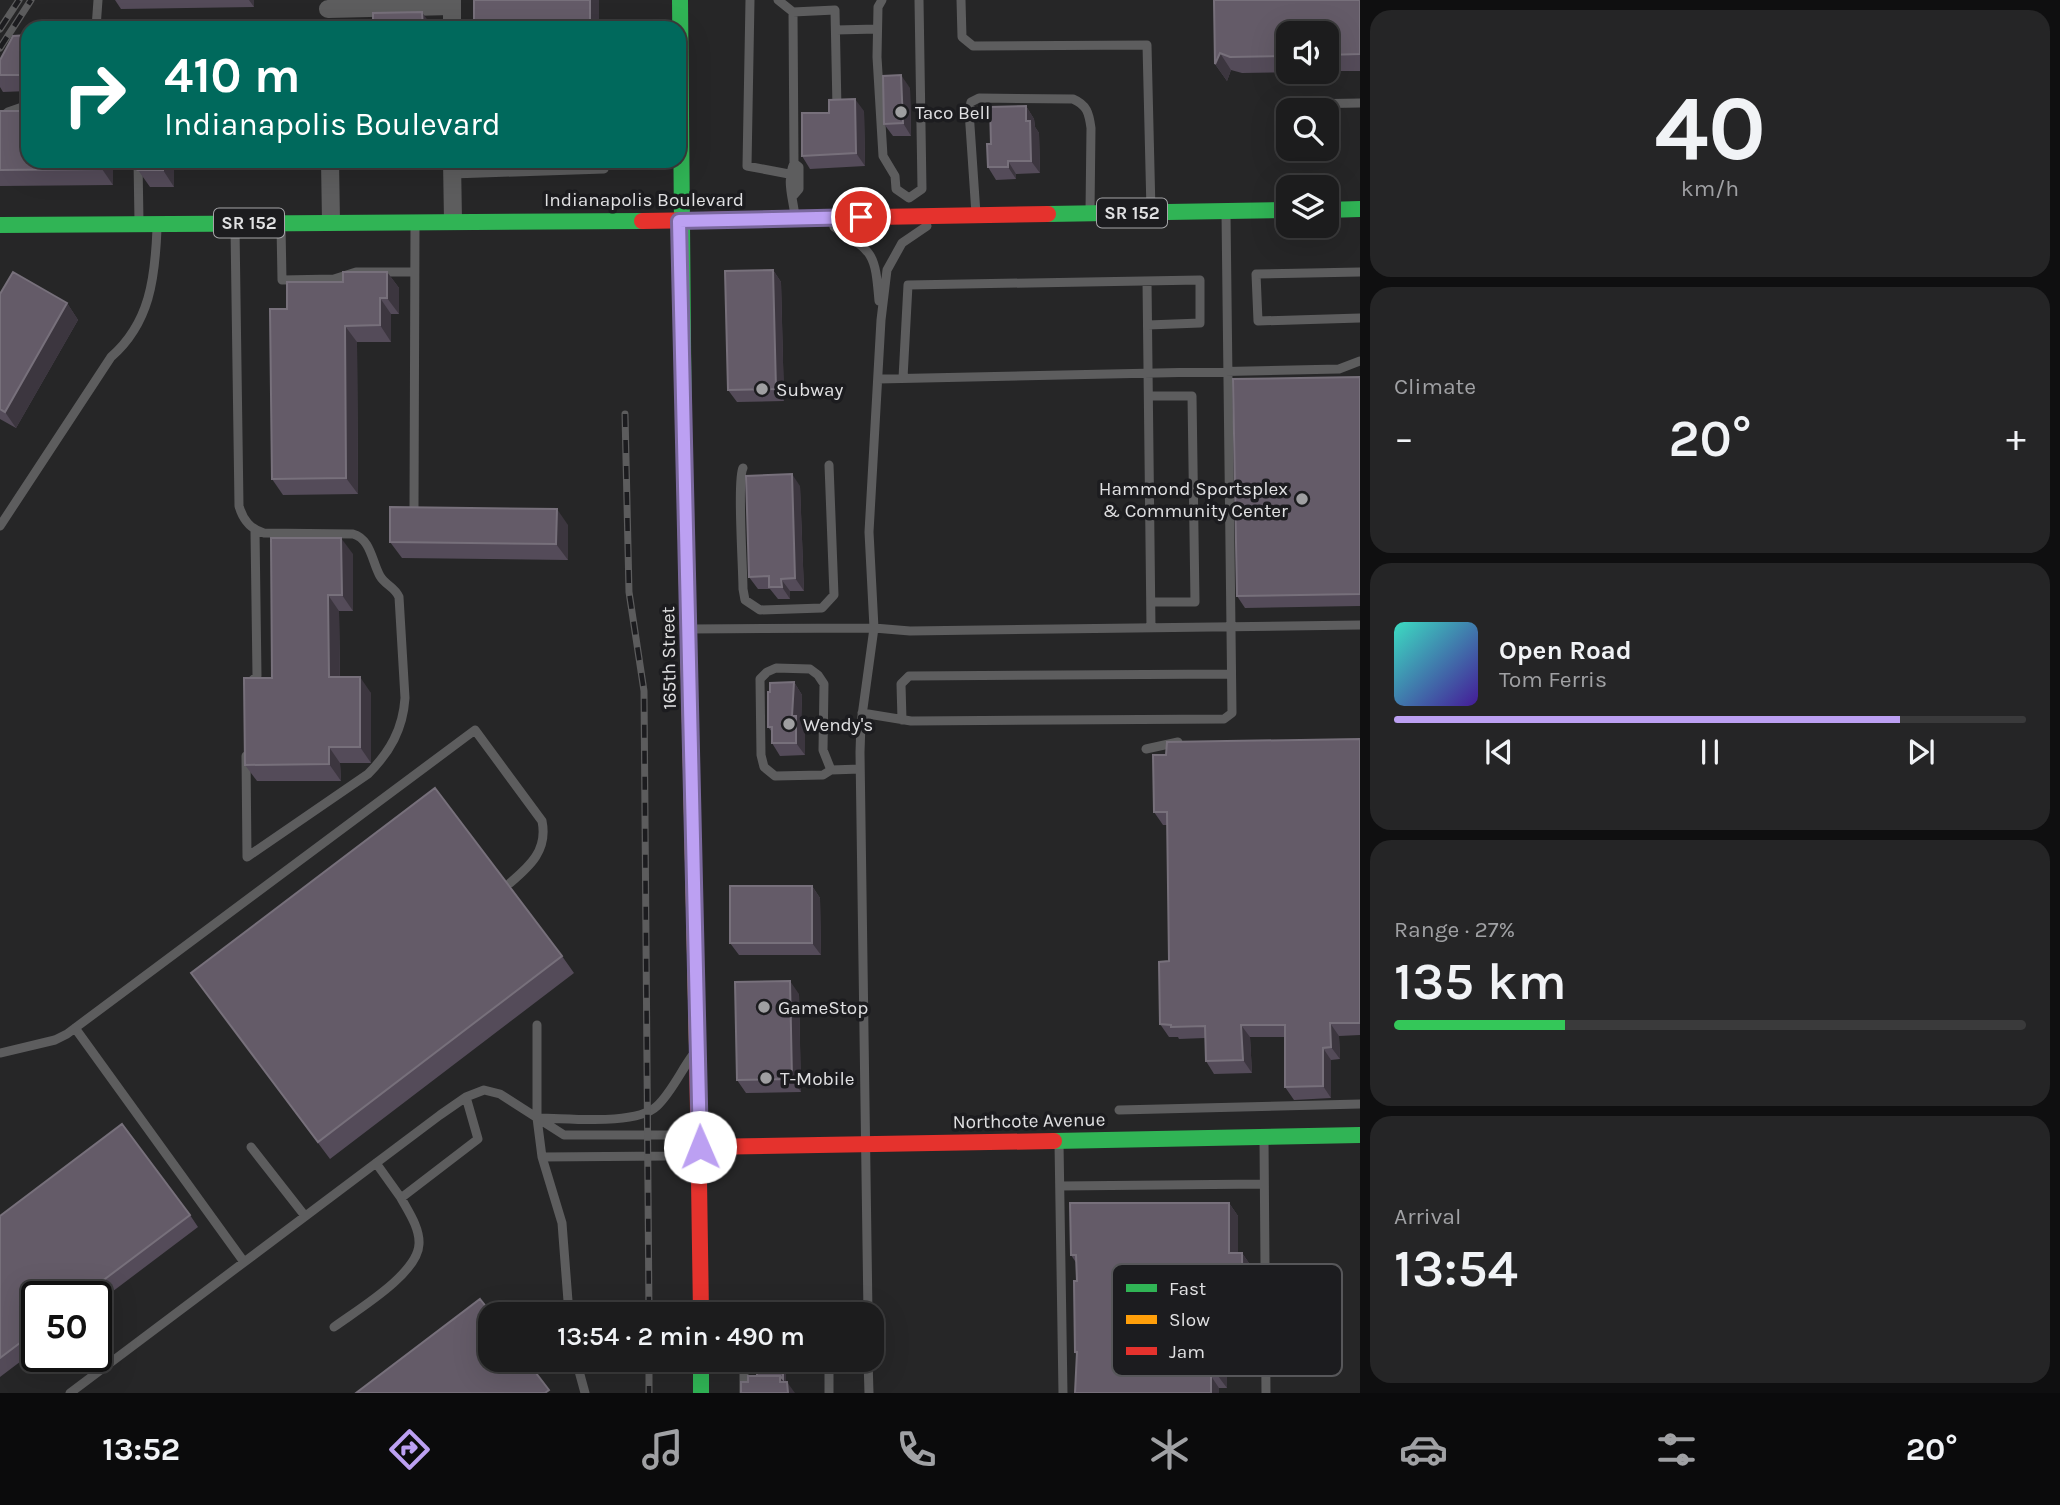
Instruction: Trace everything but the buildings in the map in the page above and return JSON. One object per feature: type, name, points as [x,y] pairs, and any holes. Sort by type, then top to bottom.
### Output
[{"type":"main road","name":"165th Street","points":[[680,0],[680,21]]},
{"type":"main road","name":"165th Street","points":[[679,168],[701,1302]]},
{"type":"main road","points":[[1339,210],[1360,209]]},
{"type":"main road","name":"Indianapolis Boulevard","points":[[0,225],[679,221],[1276,210]]},
{"type":"main road","name":"Northcote Avenue","points":[[700,1147],[1360,1135]]},
{"type":"main road","points":[[701,1372],[701,1393]]},
{"type":"street","points":[[328,16],[452,3],[452,21]]},
{"type":"street","points":[[330,168],[331,222]]},
{"type":"street","points":[[452,168],[453,221]]},
{"type":"lane","points":[[96,21],[98,0]]},
{"type":"lane","points":[[750,0],[747,166],[789,174]]},
{"type":"lane","points":[[778,0],[793,12],[835,10],[837,111]]},
{"type":"lane","points":[[882,0],[878,7],[877,29],[883,156],[895,176],[896,189],[909,198]]},
{"type":"lane","points":[[909,198],[922,189],[923,173],[919,0]]},
{"type":"lane","points":[[961,0],[962,37],[973,46],[1147,45],[1151,212]]},
{"type":"lane","points":[[793,12],[794,163],[789,174],[795,219]]},
{"type":"lane","points":[[273,21],[328,16]]},
{"type":"lane","points":[[836,30],[877,29]]},
{"type":"lane","points":[[976,215],[969,111],[971,102],[979,98],[1073,99],[1084,104],[1091,128],[1090,213]]},
{"type":"lane","points":[[1339,103],[1360,103]]},
{"type":"lane","points":[[0,118],[8,111],[21,107]]},
{"type":"lane","points":[[793,196],[799,189],[799,167],[794,163]]},
{"type":"lane","points":[[138,168],[139,224]]},
{"type":"lane","points":[[528,168],[604,169]]},
{"type":"lane","points":[[909,198],[910,216]]},
{"type":"lane","points":[[862,713],[902,720],[1224,719],[1232,713],[1226,211]]},
{"type":"lane","points":[[868,1302],[860,769],[862,713],[874,628],[869,532],[881,320],[887,270],[893,256],[902,243],[922,228],[948,215]]},
{"type":"lane","points":[[820,218],[866,247],[874,263],[881,320]]},
{"type":"lane","points":[[414,506],[415,221]]},
{"type":"lane","points":[[235,223],[239,506],[246,522],[255,531],[353,534],[365,541],[381,579],[396,590],[399,597],[405,698],[404,713],[394,741],[368,774],[247,857],[246,752]]},
{"type":"lane","points":[[281,223],[282,279],[334,279],[356,272],[415,272]]},
{"type":"lane","points":[[0,526],[110,357],[123,346],[141,316],[153,284],[158,224]]},
{"type":"lane","points":[[1360,272],[1256,274],[1258,321],[1360,318]]},
{"type":"lane","points":[[903,378],[908,285],[1200,280],[1200,323],[1148,325]]},
{"type":"lane","points":[[1147,281],[1151,628]]},
{"type":"lane","points":[[878,379],[1339,369],[1360,361]]},
{"type":"lane","points":[[1150,397],[1192,396],[1195,602],[1151,602]]},
{"type":"lane","points":[[743,468],[743,589],[746,600],[760,610],[822,608],[834,595],[829,465]]},
{"type":"lane","points":[[246,699],[246,686],[257,676],[255,531]]},
{"type":"lane","points":[[688,629],[874,628],[910,632],[1360,625]]},
{"type":"lane","points":[[831,770],[823,750],[824,684],[810,669],[776,668],[767,672],[760,680],[761,755],[764,767],[775,776],[823,775],[831,770],[860,769]]},
{"type":"lane","points":[[902,720],[901,684],[909,676],[1231,674]]},
{"type":"lane","points":[[0,1053],[55,1040],[75,1028],[475,730],[542,821],[543,844],[538,854],[510,883]]},
{"type":"lane","points":[[1146,749],[1172,742],[1185,742]]},
{"type":"lane","points":[[537,1024],[537,1118],[542,1157],[562,1223],[568,1302]]},
{"type":"lane","points":[[75,1028],[244,1262]]},
{"type":"lane","points":[[537,1118],[624,1118],[648,1112],[658,1105],[697,1048]]},
{"type":"lane","points":[[70,1393],[466,1097],[484,1090],[492,1091],[564,1135],[675,1135],[700,1147]]},
{"type":"lane","points":[[401,1198],[478,1139],[466,1097]]},
{"type":"lane","points":[[1119,1110],[1360,1104]]},
{"type":"lane","points":[[1264,1137],[1265,1264]]},
{"type":"lane","points":[[1059,1141],[1063,1393]]},
{"type":"lane","points":[[251,1147],[305,1216]]},
{"type":"lane","points":[[542,1157],[671,1156],[700,1147]]},
{"type":"lane","points":[[334,1327],[399,1277],[417,1256],[417,1232],[401,1198],[376,1163]]},
{"type":"lane","points":[[1060,1186],[1264,1184]]},
{"type":"lane","points":[[579,1372],[585,1393]]},
{"type":"lane","points":[[744,1372],[744,1393]]},
{"type":"lane","points":[[829,1372],[829,1393]]},
{"type":"lane","points":[[868,1372],[869,1393]]},
{"type":"railway","points":[[0,29],[19,0]]},
{"type":"railway","points":[[0,48],[31,0]]},
{"type":"railway","points":[[625,414],[629,592],[644,691],[649,1302]]},
{"type":"railway","points":[[649,1372],[649,1393]]},
{"type":"traffic: fast","points":[[680,0],[680,21]]},
{"type":"traffic: fast","points":[[681,168],[684,450]]},
{"type":"traffic: fast","points":[[1339,210],[1360,209]]},
{"type":"traffic: fast","points":[[1048,214],[1276,210]]},
{"type":"traffic: fast","points":[[0,225],[642,221]]},
{"type":"traffic: fast","points":[[1054,1141],[1360,1135]]},
{"type":"traffic: fast","points":[[701,1372],[701,1393]]},
{"type":"traffic: slow","points":[[684,450],[697,1046]]},
{"type":"traffic: jam","points":[[642,221],[1048,214]]},
{"type":"traffic: jam","points":[[697,1046],[701,1302]]},
{"type":"traffic: jam","points":[[700,1147],[1054,1141]]},
{"type":"place","name":"Taco Bell","points":[[901,112]]},
{"type":"place","name":"Subway","points":[[762,389]]},
{"type":"place","name":"Hammond Sportsplex & Community Center","points":[[1302,499]]},
{"type":"place","name":"Wendy's","points":[[789,724]]},
{"type":"place","name":"GameStop","points":[[764,1007]]},
{"type":"place","name":"T-Mobile","points":[[766,1078]]},
{"type":"route","points":[[700,1147],[679,221],[861,217]]}]
